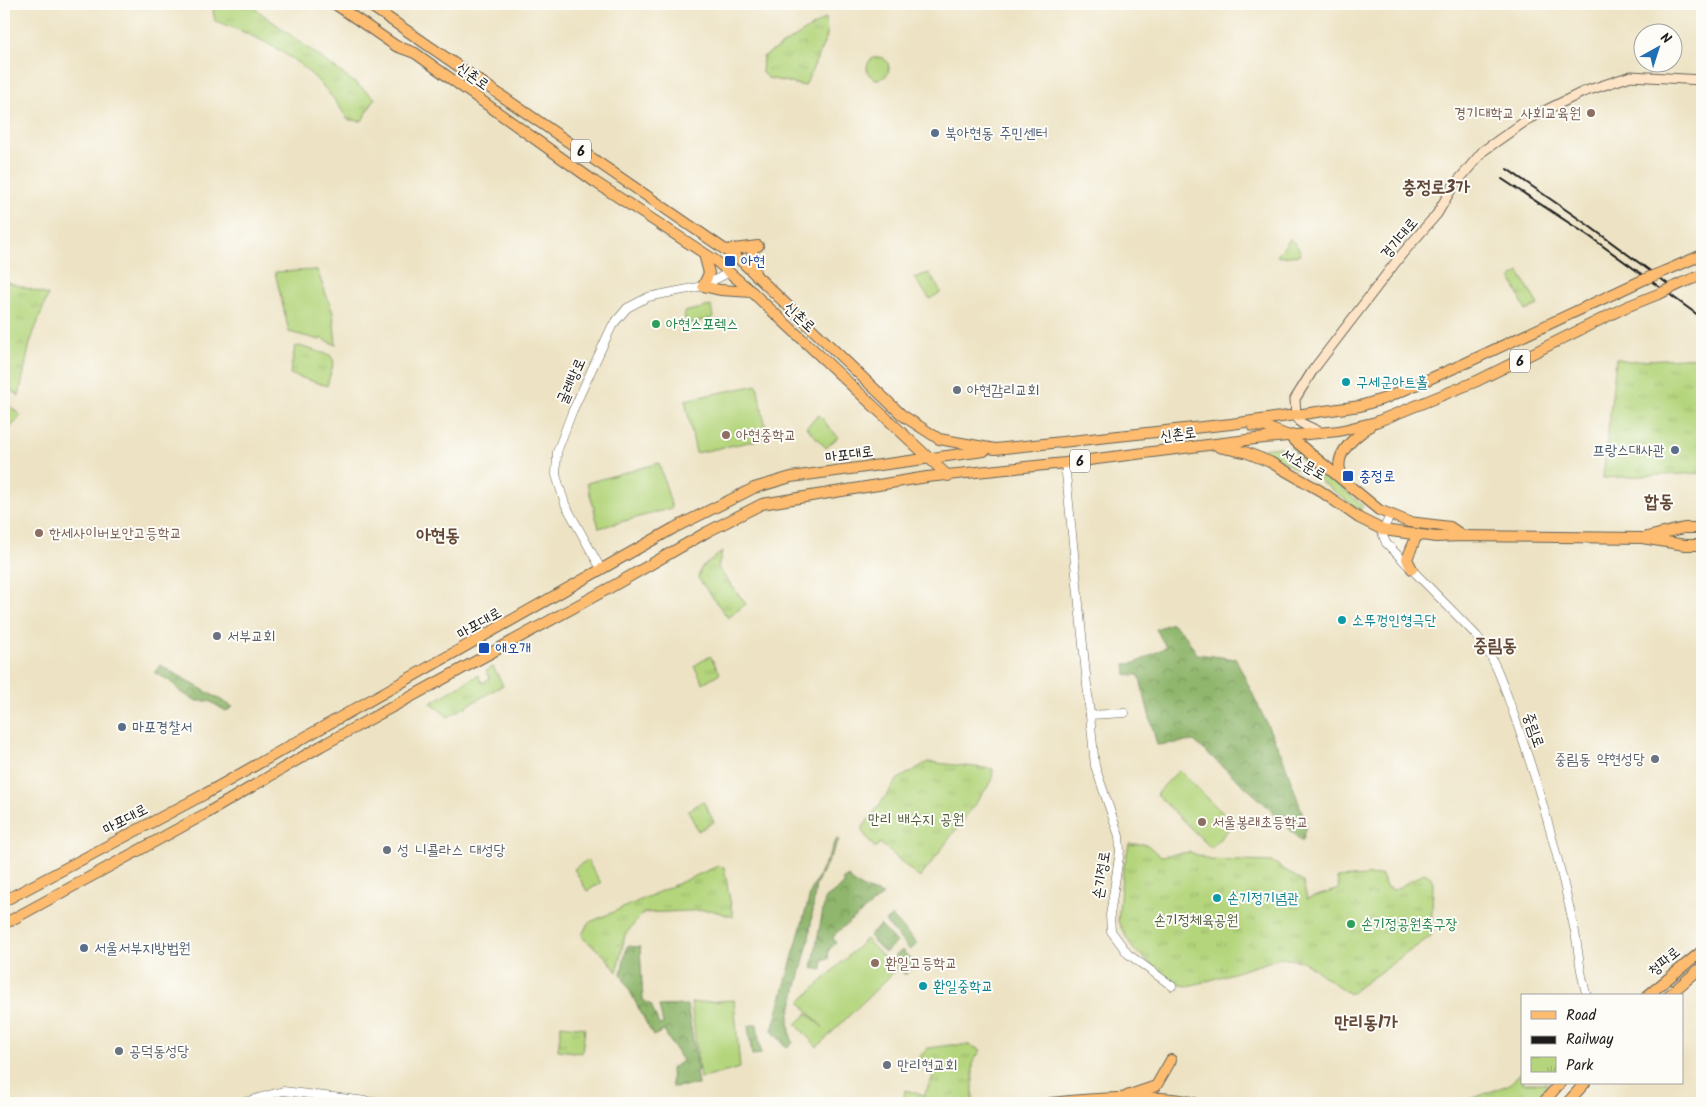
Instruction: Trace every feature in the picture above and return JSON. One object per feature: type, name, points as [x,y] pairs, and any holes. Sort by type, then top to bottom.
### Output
[{"type":"main road","name":"신촌로","points":[[335,4],[396,46],[415,53],[595,182],[728,272],[752,292],[948,476],[1289,436]]},
{"type":"main road","name":"신촌로","points":[[368,4],[725,250],[755,274],[913,423],[939,439],[995,449],[1231,424]]},
{"type":"main road","name":"경기대로","points":[[1296,416],[1296,399],[1313,370],[1402,254],[1437,214],[1452,188],[1483,151],[1530,118],[1584,92],[1631,76],[1702,80]]},
{"type":"main road","points":[[725,250],[755,248],[751,256],[755,274]]},
{"type":"main road","points":[[704,254],[709,273],[703,286],[720,290],[752,292]]},
{"type":"main road","name":"6","points":[[1231,424],[1360,406],[1386,398],[1542,329],[1645,279],[1702,255]]},
{"type":"main road","name":"6","points":[[1289,436],[1323,433],[1376,422],[1477,380],[1626,307],[1702,275]]},
{"type":"main road","points":[[1296,416],[1308,428],[1323,433]]},
{"type":"main road","points":[[1355,491],[1343,477],[1340,464],[1342,454],[1352,439],[1376,422]]},
{"type":"main road","name":"서소문로","points":[[1231,424],[1266,427],[1289,436],[1379,510],[1409,522],[1450,526],[1463,536]]},
{"type":"main road","name":"서소문로","points":[[1212,445],[1244,452],[1270,462],[1319,490],[1359,518],[1383,530],[1450,538],[1463,536],[1642,538],[1685,545],[1702,545]]},
{"type":"main road","name":"마포대로","points":[[4,901],[205,794],[674,528],[754,488],[791,478],[995,449]]},
{"type":"main road","name":"마포대로","points":[[4,924],[207,813],[321,746],[613,586],[738,514],[762,504],[927,477],[948,476]]},
{"type":"main road","name":"서소문로","points":[[1642,538],[1684,528],[1702,528]]},
{"type":"main road","points":[[1412,569],[1407,559],[1417,535]]},
{"type":"main road","points":[[70,866],[79,882]]},
{"type":"main road","name":"청파로","points":[[1649,994],[1702,951]]},
{"type":"main road","name":"청파로","points":[[1670,994],[1702,967]]},
{"type":"main road","points":[[1121,1099],[1156,1086],[1171,1060]]},
{"type":"main road","points":[[1543,1103],[1559,1084]]},
{"type":"main road","points":[[1567,1103],[1585,1084]]},
{"type":"main road","points":[[1121,1099],[1139,1103]]},
{"type":"main road","points":[[1051,1103],[1121,1099],[1173,1100],[1195,1103]]},
{"type":"street","name":"굴레방로","points":[[601,569],[565,504],[556,475],[557,452],[572,412],[612,326],[627,308],[648,297],[703,286],[728,272]]},
{"type":"street","name":"손기정로","points":[[1065,463],[1095,766],[1118,836],[1120,851],[1110,915],[1110,931],[1128,954],[1172,986]]},
{"type":"street","points":[[1383,530],[1390,515]]},
{"type":"street","name":"중림로","points":[[1383,530],[1382,536],[1386,543],[1477,636],[1488,649],[1497,667],[1532,768],[1575,933],[1582,980],[1586,994]]},
{"type":"street","points":[[1090,715],[1125,712]]},
{"type":"street","points":[[241,1103],[283,1091],[383,1103]]},
{"type":"green space","points":[[218,4],[249,4],[375,98],[362,121],[348,120],[322,85],[291,58],[256,38],[215,21],[213,11]]},
{"type":"green space","points":[[826,18],[827,36],[805,86],[768,78],[762,73],[763,57]]},
{"type":"green space","points":[[878,57],[886,60],[889,68],[886,76],[878,79],[870,76],[867,68],[870,60]]},
{"type":"green space","points":[[1290,239],[1298,247],[1301,255],[1277,256]]},
{"type":"green space","points":[[317,270],[333,313],[336,345],[321,338],[320,340],[289,332],[275,272]]},
{"type":"green space","points":[[1519,272],[1538,305],[1526,311],[1511,278]]},
{"type":"green space","points":[[929,273],[941,292],[930,299],[914,278]]},
{"type":"green space","points":[[4,281],[48,295],[30,343],[19,396],[4,384]]},
{"type":"green space","points":[[711,306],[713,318],[686,324],[684,312]]},
{"type":"green space","points":[[299,346],[330,355],[334,361],[327,386],[290,374],[295,347]]},
{"type":"green space","points":[[1701,357],[1702,473],[1603,478],[1616,358],[1628,361]]},
{"type":"green space","points":[[757,385],[768,438],[696,453],[685,400]]},
{"type":"green space","points":[[4,401],[21,416],[4,435]]},
{"type":"green space","points":[[819,415],[838,437],[826,448],[806,427]]},
{"type":"green space","points":[[1292,444],[1363,506],[1360,510],[1321,482],[1291,448]]},
{"type":"green space","points":[[1281,447],[1301,469],[1301,471],[1258,449]]},
{"type":"green space","points":[[659,463],[672,508],[599,528],[587,483]]},
{"type":"green space","points":[[722,552],[718,568],[746,604],[728,618],[698,578],[701,568]]},
{"type":"green space","points":[[1172,623],[1185,635],[1197,654],[1236,659],[1283,758],[1307,826],[1302,842],[1267,806],[1194,741],[1157,745],[1139,675],[1126,675],[1125,664],[1136,663],[1166,647],[1156,629]]},
{"type":"green space","points":[[710,656],[720,673],[703,683],[694,666]]},
{"type":"green space","points":[[160,665],[233,707],[226,711],[209,701],[197,701],[180,692],[172,682],[155,673]]},
{"type":"green space","points":[[493,667],[503,685],[448,717],[431,703],[478,675],[482,683],[490,678],[486,671]]},
{"type":"green space","name":"만리 배수지 공원","points":[[928,762],[993,769],[992,781],[920,878],[880,843],[875,848],[861,830],[898,779]]},
{"type":"green space","points":[[1179,770],[1234,824],[1211,848],[1156,794]]},
{"type":"green space","points":[[703,801],[714,822],[698,831],[688,810]]},
{"type":"green space","points":[[837,839],[839,840],[816,884],[809,939],[789,1018],[790,1034],[793,1043],[787,1048],[772,1031],[811,891]]},
{"type":"green space","name":"손기정체육공원","points":[[1129,844],[1146,844],[1161,856],[1190,852],[1210,860],[1273,862],[1303,882],[1307,899],[1339,889],[1337,878],[1382,875],[1386,887],[1394,890],[1424,873],[1431,877],[1433,884],[1431,936],[1349,994],[1303,961],[1281,958],[1188,986],[1175,984],[1133,949],[1118,922],[1122,876]]},
{"type":"green space","points":[[587,860],[601,883],[587,891],[574,869]]},
{"type":"green space","points":[[718,866],[724,867],[733,917],[711,910],[643,913],[625,935],[617,972],[605,956],[584,939],[582,935],[588,923]]},
{"type":"green space","points":[[848,876],[859,886],[883,895],[835,934],[833,939],[836,943],[829,950],[828,959],[823,959],[822,970],[812,968],[825,899],[845,884],[842,880]]},
{"type":"green space","points":[[892,916],[917,944],[910,950],[885,922]]},
{"type":"green space","points":[[880,925],[896,942],[885,953],[869,936]]},
{"type":"green space","points":[[866,939],[896,970],[817,1047],[796,1024],[808,1013],[823,1028],[800,1002]]},
{"type":"green space","points":[[627,946],[640,947],[643,1000],[651,1005],[659,1025],[663,1024],[659,1006],[687,1005],[698,1070],[696,1071],[698,1085],[672,1087],[671,1069],[682,1061],[664,1031],[653,1036],[621,974]]},
{"type":"green space","points":[[902,950],[916,965],[905,975],[891,960]]},
{"type":"green space","points":[[734,1000],[740,1068],[700,1079],[691,1003]]},
{"type":"green space","points":[[757,1024],[761,1054],[752,1055],[748,1026]]},
{"type":"green space","points":[[561,1025],[585,1028],[582,1053],[558,1050]]},
{"type":"green space","points":[[969,1045],[981,1050],[973,1062],[973,1101],[969,1103],[903,1103],[905,1090],[924,1095],[932,1079],[934,1067],[916,1061],[928,1048]]},
{"type":"green space","points":[[1521,1072],[1521,1084],[1547,1084],[1533,1103],[1461,1103],[1510,1084]]},
{"type":"railway","points":[[1507,169],[1672,287]]},
{"type":"railway","points":[[1502,179],[1589,236],[1702,318]]},
{"type":"place","name":"경기대학교 사회교육원","points":[[1591,113]]},
{"type":"place","name":"북아현동 주민센터","points":[[935,133]]},
{"type":"place","name":"아현","points":[[730,261]]},
{"type":"place","name":"아현스포렉스","points":[[656,324]]},
{"type":"place","name":"구세군아트홀","points":[[1346,382]]},
{"type":"place","name":"아현감리교회","points":[[957,390]]},
{"type":"place","name":"아현중학교","points":[[726,435]]},
{"type":"place","name":"프랑스대사관","points":[[1675,450]]},
{"type":"place","name":"충정로","points":[[1348,476]]},
{"type":"place","name":"한세사이버보안고등학교","points":[[39,533]]},
{"type":"place","name":"소뚜껑인형극단","points":[[1342,620]]},
{"type":"place","name":"서부교회","points":[[217,636]]},
{"type":"place","name":"애오개","points":[[484,648]]},
{"type":"place","name":"마포경찰서","points":[[122,727]]},
{"type":"place","name":"중림동 약현성당","points":[[1655,759]]},
{"type":"place","name":"서울봉래초등학교","points":[[1202,822]]},
{"type":"place","name":"성 니콜라스 대성당","points":[[387,850]]},
{"type":"place","name":"손기정기념관","points":[[1217,898]]},
{"type":"place","name":"손기정공원축구장","points":[[1351,924]]},
{"type":"place","name":"서울서부지방법원","points":[[84,948]]},
{"type":"place","name":"환일고등학교","points":[[875,963]]},
{"type":"place","name":"환일중학교","points":[[923,986]]},
{"type":"place","name":"공덕동성당","points":[[119,1051]]},
{"type":"place","name":"만리현교회","points":[[887,1065]]},
{"type":"district","name":"충정로3가","points":[[1436,187]]},
{"type":"district","name":"합동","points":[[1659,501]]},
{"type":"district","name":"아현동","points":[[438,535]]},
{"type":"district","name":"중림동","points":[[1495,645]]},
{"type":"district","name":"만리동1가","points":[[1366,1022]]}]
